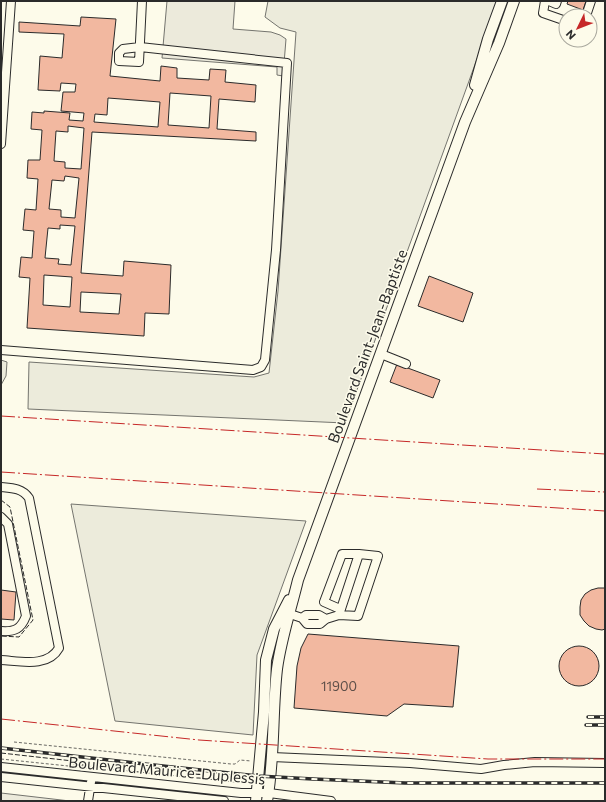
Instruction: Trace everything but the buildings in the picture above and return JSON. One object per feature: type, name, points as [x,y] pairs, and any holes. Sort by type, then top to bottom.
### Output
[{"type":"main road","name":"Boulevard Saint-Jean-Baptiste","points":[[465,122],[488,40],[502,1]]},
{"type":"main road","name":"Boulevard Saint-Jean-Baptiste","points":[[256,797],[264,712],[266,660],[274,629],[298,580],[465,122],[499,44],[514,1]]},
{"type":"main road","name":"Boulevard Saint-Jean-Baptiste","points":[[268,797],[272,772],[277,668],[298,580]]},
{"type":"street","points":[[1,144],[11,1]]},
{"type":"street","points":[[1,350],[253,370],[261,367],[265,360],[276,250],[287,63],[140,47],[142,1]]},
{"type":"street","points":[[545,1],[543,13],[558,18]]},
{"type":"street","points":[[550,1],[556,4],[557,1]]},
{"type":"street","points":[[381,354],[406,364]]},
{"type":"street","points":[[1,487],[24,491],[29,498],[59,648],[55,655],[47,660],[31,662],[1,660]]},
{"type":"street","points":[[1,516],[8,524],[26,616],[23,625],[13,631],[1,631]]},
{"type":"street","points":[[342,554],[378,556],[358,616],[340,612],[324,602],[342,554]]},
{"type":"street","points":[[290,614],[302,618],[307,624],[320,624],[326,619],[340,612],[359,554]]},
{"type":"street","points":[[272,757],[410,763],[481,769],[535,762],[605,763]]},
{"type":"street","name":"Boulevard Maurice-Duplessis","points":[[1,767],[241,794],[256,797],[331,801]]},
{"type":"street","name":"Boulevard Maurice-Duplessis","points":[[1,777],[224,801]]},
{"type":"street","points":[[88,801],[92,777]]},
{"type":"path","points":[[14,742],[231,764],[235,764],[240,760],[254,761]]},
{"type":"path","points":[[76,760],[76,764],[97,766]]},
{"type":"shaded area","points":[[167,1],[235,1],[233,29],[271,32],[286,39],[283,76],[277,75],[277,67],[162,58]]},
{"type":"shaded area","points":[[268,1],[498,1],[345,423],[28,409],[29,362],[254,377],[269,373],[278,291],[296,32],[280,28],[265,17]]},
{"type":"shaded area","points":[[1,360],[7,362],[6,376],[1,385]]},
{"type":"shaded area","points":[[71,504],[306,521],[257,655],[253,735],[115,721]]},
{"type":"shaded area","points":[[1,793],[70,801],[1,801]]},
{"type":"railway","points":[[588,717],[605,717]]},
{"type":"railway","points":[[586,725],[605,725]]},
{"type":"railway","points":[[1,748],[258,776],[405,783],[605,783]]},
{"type":"fence","points":[[1,500],[10,507],[33,620],[19,637],[1,636]]},
{"type":"fence","points":[[1,753],[73,761],[73,765],[91,767]]},
{"type":"fence","points":[[79,762],[92,764]]},
{"type":"fence","points":[[96,763],[110,765],[110,769],[245,783]]},
{"type":"fence","points":[[97,769],[105,770],[104,772]]},
{"type":"power","points":[[1,416],[605,454]]},
{"type":"power","points":[[1,472],[605,511]]},
{"type":"power","points":[[537,489],[605,492]]},
{"type":"power","points":[[1,719],[199,740],[488,759],[605,759]]}]
